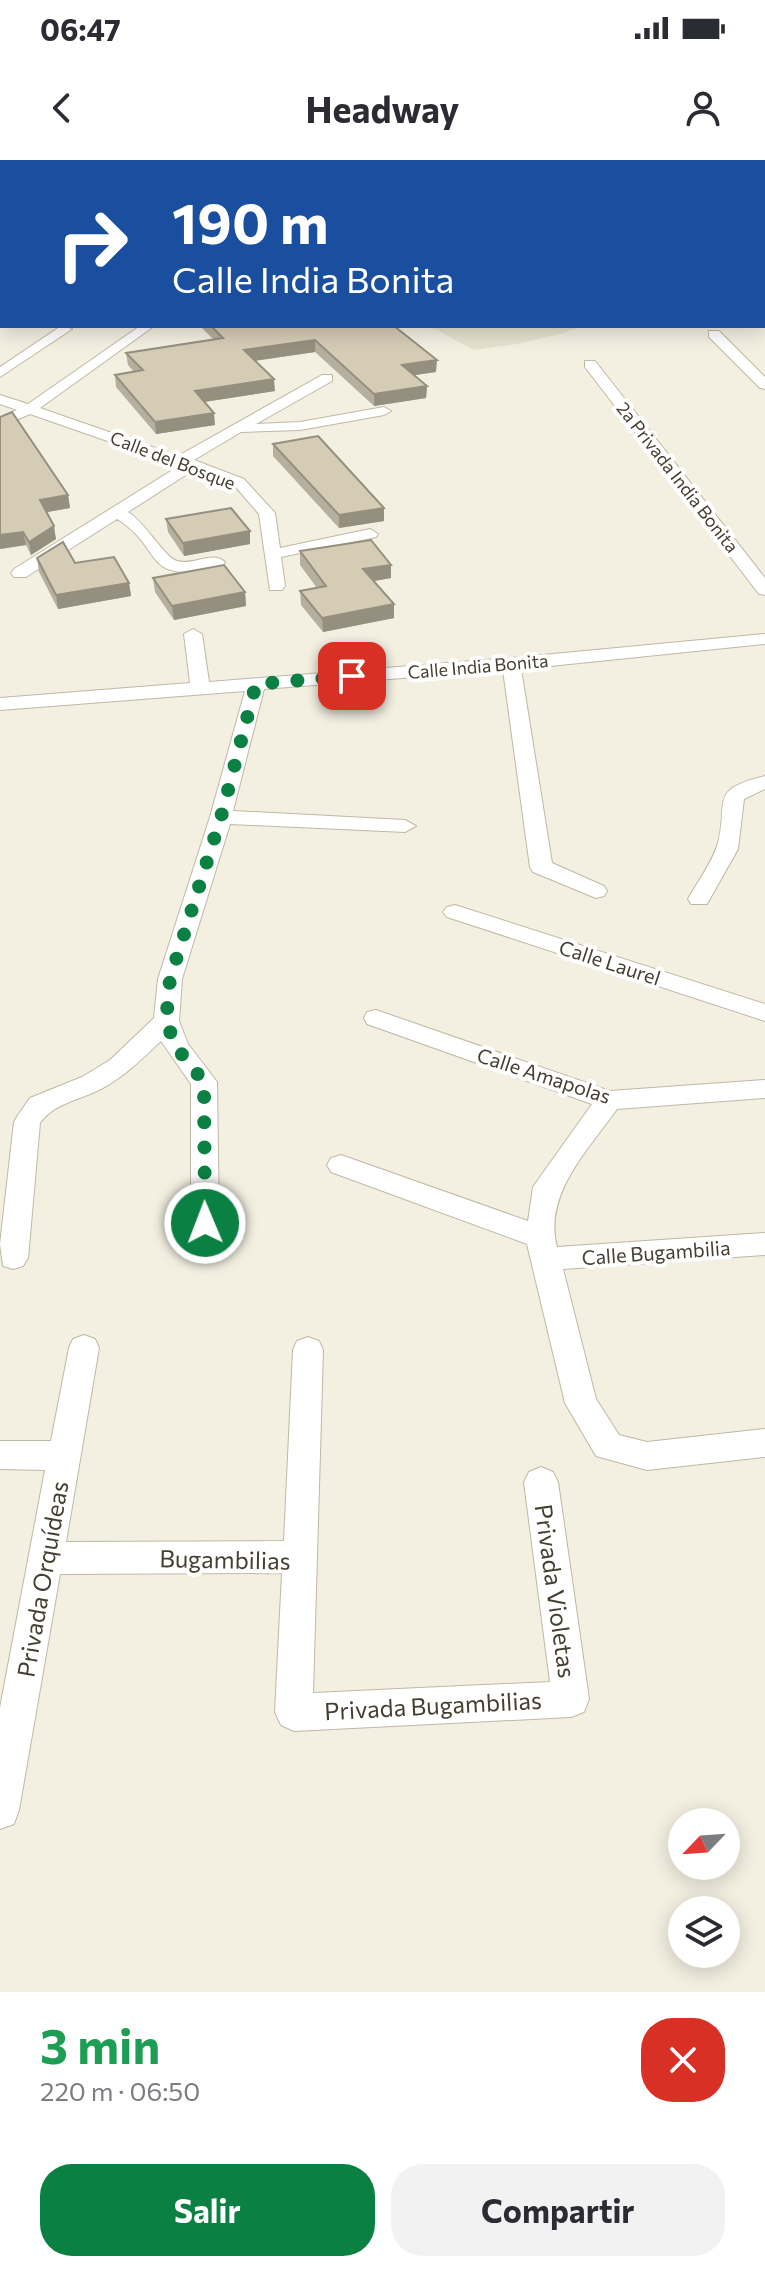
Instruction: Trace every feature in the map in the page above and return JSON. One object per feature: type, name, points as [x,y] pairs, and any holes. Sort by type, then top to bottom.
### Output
[{"type":"street","points":[[0,423],[30,409],[145,328]]},
{"type":"street","points":[[0,373],[66,329]]},
{"type":"street","points":[[714,334],[765,385]]},
{"type":"street","name":"2a Privada India Bonita","points":[[590,364],[765,590]]},
{"type":"street","points":[[20,573],[188,462],[327,378]]},
{"type":"street","name":"Calle del Bosque","points":[[0,399],[239,482],[267,513],[276,586]]},
{"type":"street","points":[[240,429],[300,426],[384,411]]},
{"type":"street","points":[[116,512],[136,524],[163,561],[171,565],[183,567],[217,562]]},
{"type":"street","points":[[273,554],[370,534]]},
{"type":"street","points":[[193,634],[200,688]]},
{"type":"street","name":"Calle India Bonita","points":[[0,704],[511,664],[765,639]]},
{"type":"street","points":[[511,664],[541,867],[596,891]]},
{"type":"street","points":[[205,1223],[204,1082],[176,1047],[166,1021],[170,979],[221,817],[256,684]]},
{"type":"street","points":[[699,899],[729,842],[729,801],[738,790],[765,782]]},
{"type":"street","points":[[221,817],[405,826]]},
{"type":"street","name":"Calle Laurel","points":[[455,912],[765,1013]]},
{"type":"street","name":"Calle Amapolas","points":[[376,1018],[609,1100],[765,1089]]},
{"type":"street","points":[[13,1258],[27,1122],[39,1105],[91,1083],[119,1066],[166,1021]]},
{"type":"street","points":[[609,1100],[547,1187],[543,1248],[581,1403],[608,1446],[647,1456],[765,1443]]},
{"type":"street","name":"Calle Bugambilia","points":[[341,1165],[543,1248],[765,1244]]},
{"type":"street","name":"Privada Orquídeas","points":[[0,1810],[84,1348]]},
{"type":"street","points":[[302,1557],[308,1350]]},
{"type":"street","points":[[0,1455],[65,1456]]},
{"type":"street","name":"Privada Violetas","points":[[541,1482],[571,1699]]},
{"type":"street","name":"Bugambilias","points":[[46,1558],[302,1557],[294,1712]]},
{"type":"street","name":"Privada Bugambilias","points":[[294,1712],[571,1699]]},
{"type":"shaded area","points":[[431,328],[576,328],[517,344],[474,350]]},
{"type":"building","points":[[213,328],[397,328],[437,360],[402,365],[427,386],[374,394],[315,340],[244,350],[274,379],[195,391],[214,413],[155,422],[115,375],[143,370],[126,353],[223,338]]},
{"type":"building","points":[[12,412],[68,495],[40,500],[54,526],[29,542],[23,532],[0,535],[0,417]]},
{"type":"building","points":[[318,436],[384,508],[339,515],[273,444]]},
{"type":"building","points":[[231,508],[250,531],[183,543],[166,519]]},
{"type":"building","points":[[371,540],[391,565],[363,569],[394,604],[322,618],[300,591],[326,586],[300,551]]},
{"type":"building","points":[[63,542],[75,563],[114,557],[129,583],[56,595],[37,558]]},
{"type":"building","points":[[224,565],[245,592],[172,606],[153,578]]},
{"type":"route","points":[[205,1223],[204,1082],[176,1047],[166,1021],[170,979],[221,817],[256,684],[352,676]]}]
